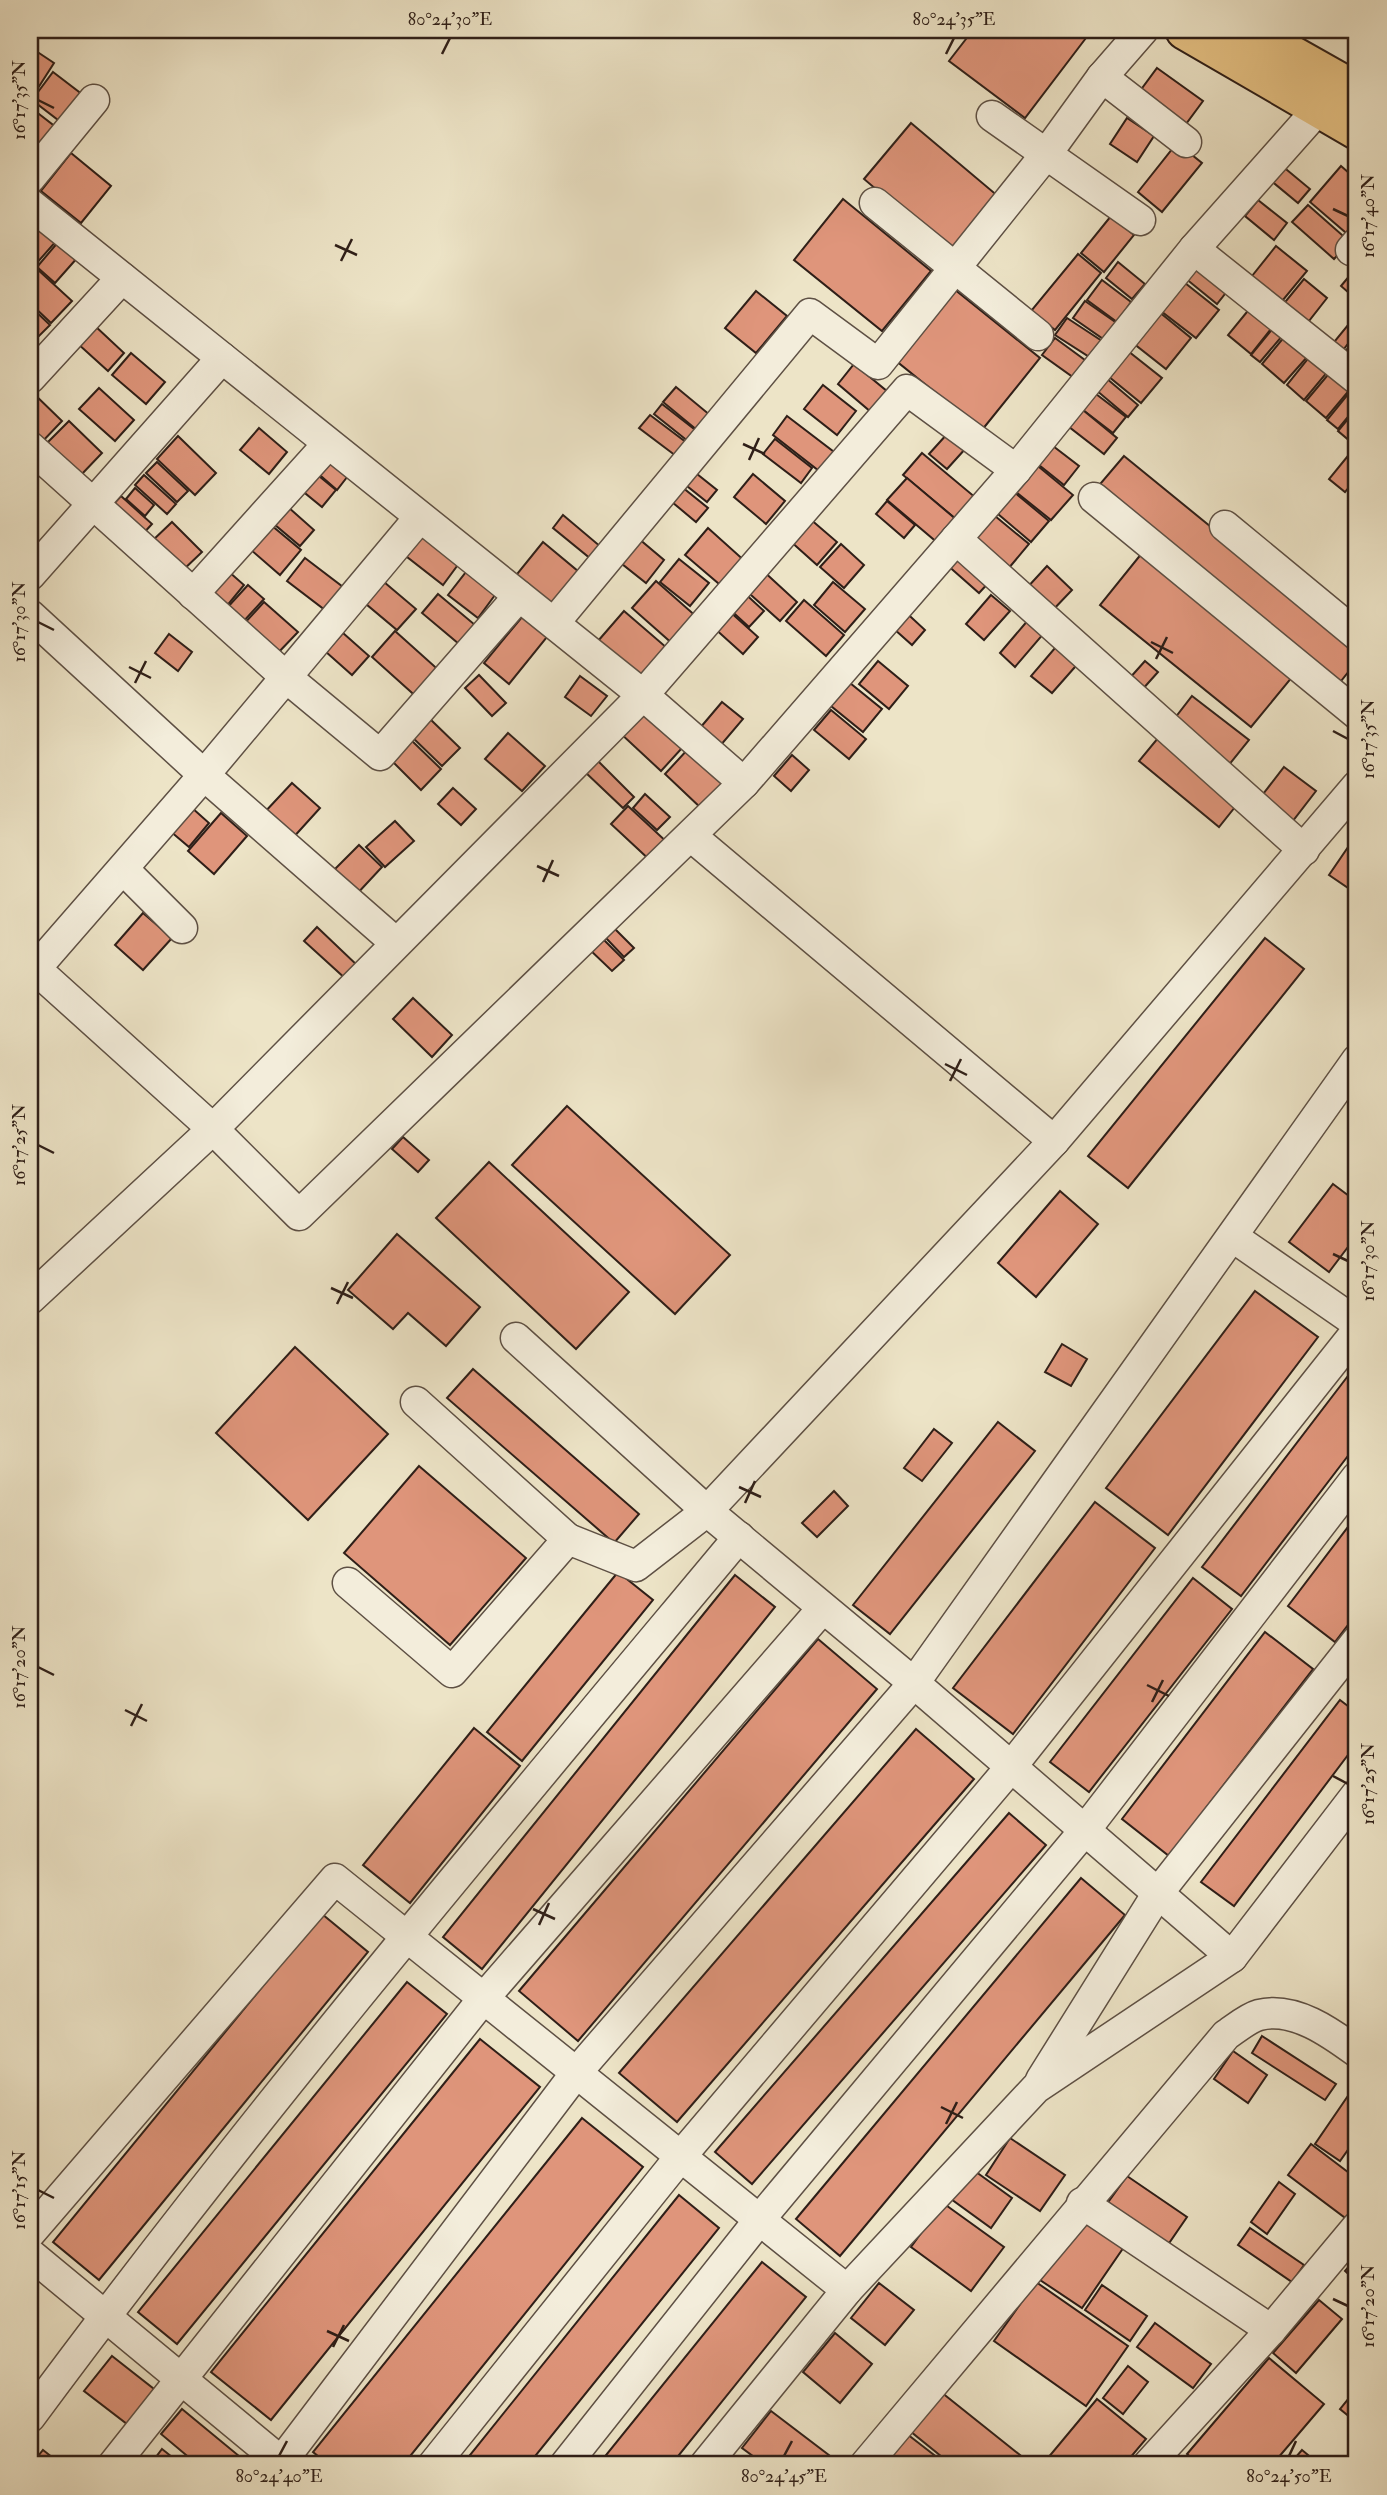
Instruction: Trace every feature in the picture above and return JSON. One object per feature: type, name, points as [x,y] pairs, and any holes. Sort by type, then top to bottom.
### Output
[{"type":"highway","points":[[1185,30],[1357,130]]},
{"type":"highway","points":[[1247,30],[1357,92]]},
{"type":"street","points":[[554,623],[810,314],[878,364],[1047,153],[1102,77],[1143,30]]},
{"type":"street","points":[[1102,77],[1186,142]]},
{"type":"street","points":[[30,178],[93,100]]},
{"type":"street","points":[[420,517],[124,869],[32,967],[213,1129],[299,1215],[744,783],[1016,470],[1194,249],[1320,107]]},
{"type":"street","points":[[992,116],[1140,220]]},
{"type":"street","points":[[875,203],[1038,335]]},
{"type":"street","points":[[30,204],[643,695],[744,783]]},
{"type":"street","points":[[1194,249],[1357,379]]},
{"type":"street","points":[[30,378],[122,278]]},
{"type":"street","points":[[30,575],[222,358]]},
{"type":"street","points":[[30,1299],[213,1129],[643,695],[907,390],[1016,470]]},
{"type":"street","points":[[193,594],[328,444]]},
{"type":"street","points":[[30,447],[287,678],[380,755],[519,596]]},
{"type":"street","points":[[1094,498],[1357,715]]},
{"type":"street","points":[[1225,526],[1357,635]]},
{"type":"street","points":[[956,539],[1304,850]]},
{"type":"street","points":[[30,615],[204,775],[396,943]]},
{"type":"street","points":[[416,1402],[568,1539],[636,1566],[707,1511],[1054,1141],[1357,786]]},
{"type":"street","points":[[691,836],[1054,1141]]},
{"type":"street","points":[[124,869],[182,928]]},
{"type":"street","points":[[30,2254],[281,2464],[576,2073],[914,1683],[1357,1060]]},
{"type":"street","points":[[1233,1237],[1357,1323]]},
{"type":"street","points":[[433,2465],[681,2156],[1011,1767],[1357,1331]]},
{"type":"street","points":[[516,1338],[738,1538],[914,1683],[1232,1957]]},
{"type":"street","points":[[565,2465],[760,2219],[1085,1830],[1357,1478]]},
{"type":"street","points":[[30,2417],[104,2316],[405,1937],[738,1538]]},
{"type":"street","points":[[348,1583],[452,1672],[568,1539]]},
{"type":"street","points":[[113,2465],[483,1999],[823,1608]]},
{"type":"street","points":[[705,2465],[847,2290],[1036,2088],[1158,1893],[1357,1641]]},
{"type":"street","points":[[1036,2088],[1232,1957],[1357,1794]]},
{"type":"street","points":[[30,2233],[335,1879],[847,2290]]},
{"type":"street","points":[[866,2465],[1082,2203],[1226,2035],[1258,2015],[1290,2015],[1330,2032],[1357,2052]]},
{"type":"street","points":[[1082,2203],[1271,2330]]},
{"type":"street","points":[[1148,2465],[1271,2330],[1357,2227]]},
{"type":"building","points":[[973,30],[1084,30],[1089,34],[1025,118],[949,61]]},
{"type":"building","points":[[30,47],[54,63],[38,88],[30,82]]},
{"type":"building","points":[[1157,68],[1203,101],[1183,128],[1137,95]]},
{"type":"building","points":[[53,72],[83,95],[62,123],[32,100]]},
{"type":"building","points":[[30,107],[57,128],[30,161]]},
{"type":"building","points":[[1127,118],[1154,136],[1137,162],[1110,144]]},
{"type":"building","points":[[911,123],[999,197],[951,253],[864,179]]},
{"type":"building","points":[[1177,143],[1202,163],[1162,212],[1138,192]]},
{"type":"building","points":[[71,153],[111,186],[81,223],[41,191]]},
{"type":"building","points":[[1281,165],[1310,189],[1298,203],[1269,179]]},
{"type":"building","points":[[1341,166],[1357,180],[1357,232],[1352,238],[1310,202]]},
{"type":"building","points":[[843,199],[931,271],[882,331],[794,260]]},
{"type":"building","points":[[1258,200],[1287,223],[1274,240],[1245,216]]},
{"type":"building","points":[[1308,205],[1350,242],[1334,259],[1292,222]]},
{"type":"building","points":[[1111,216],[1134,235],[1104,272],[1081,253]]},
{"type":"building","points":[[39,223],[58,239],[35,265],[30,260],[30,234]]},
{"type":"building","points":[[59,241],[78,257],[55,283],[37,267]]},
{"type":"building","points":[[1276,246],[1307,271],[1278,306],[1248,281]]},
{"type":"building","points":[[1078,254],[1101,273],[1055,330],[1031,311]]},
{"type":"building","points":[[1201,260],[1232,285],[1217,304],[1185,278]]},
{"type":"building","points":[[1118,262],[1145,284],[1132,299],[1106,278]]},
{"type":"building","points":[[36,268],[72,301],[51,323],[30,303],[30,274]]},
{"type":"building","points":[[1351,274],[1357,279],[1357,300],[1341,286]]},
{"type":"building","points":[[1180,279],[1219,310],[1196,338],[1157,308]]},
{"type":"building","points":[[1304,279],[1327,298],[1305,326],[1281,307]]},
{"type":"building","points":[[1102,280],[1131,302],[1117,322],[1087,300]]},
{"type":"building","points":[[954,289],[1040,358],[982,430],[895,360]]},
{"type":"building","points":[[756,291],[787,316],[756,353],[725,328]]},
{"type":"building","points":[[1085,301],[1121,326],[1109,343],[1073,318]]},
{"type":"building","points":[[30,306],[50,325],[39,336],[30,328]]},
{"type":"building","points":[[1251,307],[1274,325],[1251,354],[1228,335]]},
{"type":"building","points":[[1158,311],[1191,338],[1166,369],[1133,343]]},
{"type":"building","points":[[1357,314],[1357,332],[1340,354],[1330,347]]},
{"type":"building","points":[[1067,318],[1102,341],[1091,358],[1055,335]]},
{"type":"building","points":[[94,325],[124,353],[108,371],[77,343]]},
{"type":"building","points":[[1274,327],[1283,335],[1260,362],[1251,355]]},
{"type":"building","points":[[1285,336],[1308,356],[1284,383],[1262,364]]},
{"type":"building","points":[[1357,337],[1357,365],[1344,353]]},
{"type":"building","points":[[1055,338],[1089,363],[1077,380],[1042,355]]},
{"type":"building","points":[[1128,351],[1162,378],[1141,403],[1108,376]]},
{"type":"building","points":[[131,353],[165,382],[146,404],[112,375]]},
{"type":"building","points":[[1311,355],[1329,370],[1304,400],[1287,385]]},
{"type":"building","points":[[854,364],[888,392],[871,412],[838,384]]},
{"type":"building","points":[[1332,370],[1352,387],[1326,418],[1306,401]]},
{"type":"building","points":[[1106,378],[1138,405],[1128,417],[1096,390]]},
{"type":"building","points":[[823,385],[856,411],[837,435],[804,409]]},
{"type":"building","points":[[676,387],[716,420],[703,435],[663,402]]},
{"type":"building","points":[[99,388],[134,420],[115,441],[79,409]]},
{"type":"building","points":[[1353,388],[1357,392],[1357,406],[1338,429],[1327,420]]},
{"type":"building","points":[[30,390],[62,421],[40,444],[30,433]]},
{"type":"building","points":[[1096,394],[1126,417],[1113,433],[1083,410]]},
{"type":"building","points":[[662,404],[703,436],[694,446],[654,414]]},
{"type":"building","points":[[1078,406],[1117,438],[1104,454],[1064,423]]},
{"type":"building","points":[[1357,408],[1357,447],[1338,431]]},
{"type":"building","points":[[650,415],[691,446],[680,459],[639,428]]},
{"type":"building","points":[[787,416],[838,455],[823,474],[773,435]]},
{"type":"building","points":[[69,421],[102,453],[80,476],[46,444]]},
{"type":"building","points":[[259,428],[287,452],[269,474],[240,450]]},
{"type":"building","points":[[948,433],[966,448],[947,469],[929,454]]},
{"type":"building","points":[[178,436],[216,473],[195,495],[157,459]]},
{"type":"building","points":[[775,439],[812,468],[801,483],[763,454]]},
{"type":"building","points":[[1053,446],[1079,466],[1064,485],[1039,465]]},
{"type":"building","points":[[328,453],[351,472],[337,490],[314,470]]},
{"type":"building","points":[[922,453],[976,498],[957,520],[903,475]]},
{"type":"building","points":[[1124,456],[1357,646],[1357,661],[1337,686],[1095,490]]},
{"type":"building","points":[[1347,457],[1357,466],[1357,477],[1345,492],[1329,479]]},
{"type":"building","points":[[157,462],[188,491],[177,502],[146,473]]},
{"type":"building","points":[[1033,462],[1073,495],[1051,520],[1011,488]]},
{"type":"building","points":[[692,470],[717,490],[707,502],[682,482]]},
{"type":"building","points":[[314,472],[336,490],[322,507],[300,489]]},
{"type":"building","points":[[753,474],[785,501],[766,524],[734,497]]},
{"type":"building","points":[[144,475],[176,504],[167,514],[135,485]]},
{"type":"building","points":[[907,478],[958,521],[939,544],[887,500]]},
{"type":"building","points":[[677,483],[708,508],[696,522],[666,497]]},
{"type":"building","points":[[1008,487],[1049,521],[1031,542],[991,508]]},
{"type":"building","points":[[135,488],[154,505],[145,516],[126,499]]},
{"type":"building","points":[[121,496],[152,524],[141,536],[110,508]]},
{"type":"building","points":[[887,501],[915,525],[904,538],[876,514]]},
{"type":"building","points":[[288,507],[314,530],[300,546],[274,524]]},
{"type":"building","points":[[989,511],[1029,544],[1008,569],[969,536]]},
{"type":"building","points":[[563,515],[601,547],[591,559],[553,528]]},
{"type":"building","points":[[809,518],[837,542],[817,565],[789,540]]},
{"type":"building","points":[[172,522],[202,552],[181,572],[151,542]]},
{"type":"building","points":[[271,525],[301,550],[280,575],[250,549]]},
{"type":"building","points":[[708,528],[747,563],[725,589],[685,555]]},
{"type":"building","points":[[420,531],[460,562],[443,585],[402,553]]},
{"type":"building","points":[[632,533],[664,560],[646,583],[612,556]]},
{"type":"building","points":[[543,542],[579,572],[549,608],[513,579]]},
{"type":"building","points":[[841,544],[864,565],[844,588],[820,567]]},
{"type":"building","points":[[960,550],[992,579],[979,593],[946,564]]},
{"type":"building","points":[[1142,553],[1293,676],[1251,727],[1100,605]]},
{"type":"building","points":[[305,558],[343,587],[325,610],[287,581]]},
{"type":"building","points":[[679,559],[709,583],[690,606],[660,582]]},
{"type":"building","points":[[1047,566],[1072,590],[1050,613],[1025,590]]},
{"type":"building","points":[[760,568],[797,602],[780,621],[742,587]]},
{"type":"building","points":[[228,571],[244,585],[226,607],[209,592]]},
{"type":"building","points":[[466,572],[495,595],[478,618],[448,595]]},
{"type":"building","points":[[656,581],[698,618],[674,645],[632,608]]},
{"type":"building","points":[[384,582],[416,609],[397,630],[366,604]]},
{"type":"building","points":[[833,582],[865,609],[845,632],[814,605]]},
{"type":"building","points":[[248,585],[264,599],[242,623],[226,609]]},
{"type":"building","points":[[740,589],[764,611],[749,627],[725,605]]},
{"type":"building","points":[[438,594],[481,630],[465,649],[422,613]]},
{"type":"building","points":[[991,595],[1010,611],[984,640],[966,624]]},
{"type":"building","points":[[804,600],[844,635],[826,656],[786,621]]},
{"type":"building","points":[[264,602],[298,632],[275,656],[242,626]]},
{"type":"building","points":[[899,606],[925,630],[912,645],[885,621]]},
{"type":"building","points":[[728,610],[758,637],[743,654],[713,627]]},
{"type":"building","points":[[624,611],[667,648],[641,678],[598,641]]},
{"type":"building","points":[[522,617],[547,637],[509,684],[484,663]]},
{"type":"building","points":[[1029,619],[1045,632],[1015,667],[1000,653]]},
{"type":"building","points":[[395,631],[443,674],[420,700],[372,657]]},
{"type":"building","points":[[343,633],[369,656],[352,675],[326,652]]},
{"type":"building","points":[[169,634],[192,652],[178,671],[155,653]]},
{"type":"building","points":[[1061,641],[1082,659],[1052,693],[1031,676]]},
{"type":"building","points":[[878,661],[908,686],[889,709],[859,684]]},
{"type":"building","points":[[1145,661],[1158,672],[1141,691],[1128,680]]},
{"type":"building","points":[[479,675],[506,703],[492,716],[465,688]]},
{"type":"building","points":[[580,676],[607,696],[591,716],[565,697]]},
{"type":"building","points":[[850,683],[882,709],[863,732],[831,706]]},
{"type":"building","points":[[1192,696],[1249,740],[1224,771],[1168,727]]},
{"type":"building","points":[[722,702],[743,719],[720,746],[700,728]]},
{"type":"building","points":[[640,709],[682,748],[661,771],[619,732]]},
{"type":"building","points":[[831,710],[866,739],[849,759],[814,730]]},
{"type":"building","points":[[429,718],[460,748],[442,766],[411,736]]},
{"type":"building","points":[[1163,732],[1243,797],[1219,827],[1139,761]]},
{"type":"building","points":[[508,733],[545,766],[522,791],[485,759]]},
{"type":"building","points":[[409,738],[441,769],[421,790],[389,758]]},
{"type":"building","points":[[689,748],[726,783],[702,809],[665,774]]},
{"type":"building","points":[[792,755],[809,770],[791,791],[774,776]]},
{"type":"building","points":[[597,760],[634,797],[623,808],[585,772]]},
{"type":"building","points":[[1284,767],[1316,791],[1292,822],[1260,798]]},
{"type":"building","points":[[292,783],[320,808],[291,840],[263,814]]},
{"type":"building","points":[[453,788],[476,809],[461,825],[438,804]]},
{"type":"building","points":[[645,794],[670,817],[657,830],[633,808]]},
{"type":"building","points":[[628,806],[670,845],[653,863],[611,824]]},
{"type":"building","points":[[191,807],[209,823],[189,847],[170,831]]},
{"type":"building","points":[[221,813],[247,836],[214,874],[188,851]]},
{"type":"building","points":[[395,821],[414,841],[385,867],[366,847]]},
{"type":"building","points":[[1357,834],[1357,894],[1329,875]]},
{"type":"building","points":[[359,845],[382,867],[355,896],[331,873]]},
{"type":"building","points":[[143,913],[172,938],[143,970],[115,945]]},
{"type":"building","points":[[317,927],[359,967],[347,980],[304,941]]},
{"type":"building","points":[[614,928],[634,948],[624,957],[605,937]]},
{"type":"building","points":[[600,936],[624,960],[612,971],[588,948]]},
{"type":"building","points":[[1265,938],[1304,969],[1128,1188],[1088,1156]]},
{"type":"building","points":[[413,998],[452,1035],[432,1057],[393,1019]]},
{"type":"building","points":[[567,1106],[730,1255],[675,1314],[512,1165]]},
{"type":"building","points":[[403,1137],[429,1160],[418,1172],[392,1149]]},
{"type":"building","points":[[489,1162],[629,1292],[576,1349],[436,1218]]},
{"type":"building","points":[[1333,1184],[1357,1202],[1357,1235],[1329,1272],[1289,1242]]},
{"type":"building","points":[[1060,1191],[1098,1224],[1036,1297],[998,1263]]},
{"type":"building","points":[[397,1234],[480,1307],[446,1346],[408,1313],[393,1329],[348,1290]]},
{"type":"building","points":[[1255,1291],[1318,1337],[1168,1535],[1106,1488]]},
{"type":"building","points":[[1062,1344],[1087,1359],[1071,1386],[1045,1372]]},
{"type":"building","points":[[295,1347],[388,1434],[308,1520],[216,1433]]},
{"type":"building","points":[[1354,1368],[1357,1370],[1357,1444],[1241,1596],[1202,1567]]},
{"type":"building","points":[[473,1369],[639,1514],[614,1543],[447,1398]]},
{"type":"building","points":[[998,1422],[1035,1451],[890,1634],[853,1605]]},
{"type":"building","points":[[934,1429],[952,1443],[922,1481],[904,1468]]},
{"type":"building","points":[[419,1466],[526,1558],[450,1645],[344,1553]]},
{"type":"building","points":[[834,1491],[848,1506],[817,1537],[802,1523]]},
{"type":"building","points":[[1095,1502],[1155,1548],[1013,1734],[953,1688]]},
{"type":"building","points":[[1357,1515],[1357,1613],[1335,1642],[1288,1606]]},
{"type":"building","points":[[618,1572],[653,1600],[522,1761],[487,1732]]},
{"type":"building","points":[[735,1575],[775,1607],[482,1969],[443,1937]]},
{"type":"building","points":[[1193,1578],[1232,1609],[1089,1792],[1050,1762]]},
{"type":"building","points":[[1265,1632],[1313,1669],[1169,1856],[1122,1819]]},
{"type":"building","points":[[818,1639],[877,1689],[578,2041],[519,1991]]},
{"type":"building","points":[[1340,1700],[1357,1713],[1357,1743],[1234,1906],[1201,1882]]},
{"type":"building","points":[[474,1728],[520,1766],[410,1903],[363,1865]]},
{"type":"building","points":[[916,1729],[974,1779],[677,2122],[619,2073]]},
{"type":"building","points":[[1009,1813],[1046,1845],[752,2184],[715,2152]]},
{"type":"building","points":[[1081,1878],[1125,1915],[840,2256],[796,2219]]},
{"type":"building","points":[[322,1914],[368,1952],[99,2280],[53,2242]]},
{"type":"building","points":[[407,1982],[447,2014],[177,2344],[138,2312]]},
{"type":"building","points":[[1262,2036],[1336,2084],[1325,2100],[1252,2053]]},
{"type":"building","points":[[480,2039],[540,2087],[271,2420],[211,2372]]},
{"type":"building","points":[[1233,2051],[1267,2075],[1248,2103],[1214,2079]]},
{"type":"building","points":[[1354,2087],[1357,2090],[1357,2137],[1340,2161],[1315,2144]]},
{"type":"building","points":[[582,2118],[643,2167],[403,2465],[329,2465],[313,2452]]},
{"type":"building","points":[[1010,2138],[1065,2175],[1040,2211],[986,2175]]},
{"type":"building","points":[[1311,2144],[1357,2179],[1357,2208],[1348,2220],[1288,2175]]},
{"type":"building","points":[[972,2169],[1012,2198],[991,2228],[951,2199]]},
{"type":"building","points":[[1127,2176],[1187,2217],[1165,2249],[1104,2208]]},
{"type":"building","points":[[1279,2182],[1295,2194],[1267,2234],[1251,2222]]},
{"type":"building","points":[[679,2195],[719,2228],[528,2465],[462,2465]]},
{"type":"building","points":[[943,2203],[1004,2247],[971,2291],[911,2247]]},
{"type":"building","points":[[1085,2216],[1126,2244],[1082,2308],[1040,2280]]},
{"type":"building","points":[[1250,2228],[1304,2265],[1292,2282],[1238,2245]]},
{"type":"building","points":[[1357,2257],[1357,2282],[1345,2271]]},
{"type":"building","points":[[762,2262],[806,2297],[671,2465],[598,2465]]},
{"type":"building","points":[[1036,2282],[1128,2346],[1086,2406],[994,2341]]},
{"type":"building","points":[[879,2283],[914,2310],[885,2345],[851,2318]]},
{"type":"building","points":[[1102,2285],[1147,2316],[1130,2341],[1085,2310]]},
{"type":"building","points":[[1319,2300],[1342,2319],[1296,2373],[1273,2353]]},
{"type":"building","points":[[1155,2323],[1211,2364],[1193,2388],[1137,2347]]},
{"type":"building","points":[[835,2333],[872,2364],[840,2403],[803,2372]]},
{"type":"building","points":[[112,2356],[154,2389],[127,2424],[84,2391]]},
{"type":"building","points":[[1269,2358],[1324,2404],[1272,2465],[1199,2465],[1187,2454]]},
{"type":"building","points":[[1128,2366],[1148,2382],[1123,2414],[1103,2398]]},
{"type":"building","points":[[1357,2388],[1357,2423],[1340,2409]]},
{"type":"building","points":[[941,2392],[1030,2463],[952,2465],[910,2431]]},
{"type":"building","points":[[1097,2399],[1146,2439],[1124,2465],[1042,2465]]},
{"type":"building","points":[[182,2409],[239,2456],[231,2465],[198,2465],[161,2434]]},
{"type":"building","points":[[771,2411],[838,2462],[836,2465],[765,2465],[742,2448]]},
{"type":"building","points":[[907,2434],[947,2465],[882,2465]]},
{"type":"building","points":[[162,2449],[182,2465],[150,2465]]},
{"type":"building","points":[[43,2450],[62,2465],[31,2465]]},
{"type":"building","points":[[1302,2450],[1320,2465],[1289,2465]]}]
